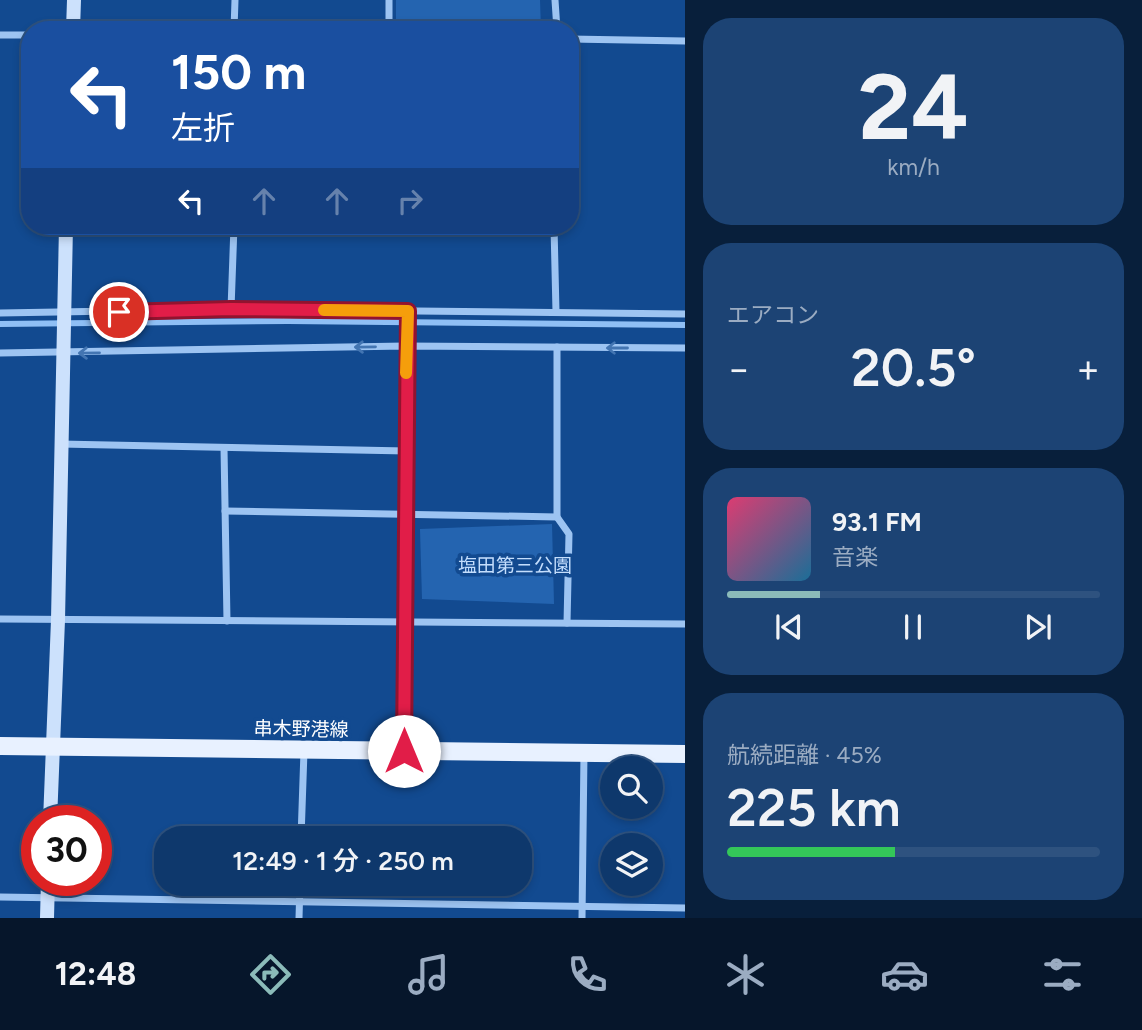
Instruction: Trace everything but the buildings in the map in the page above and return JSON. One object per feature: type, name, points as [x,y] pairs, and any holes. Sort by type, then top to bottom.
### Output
[{"type":"main road","name":"串木野港線","points":[[0,746],[685,754]]},
{"type":"street","points":[[73,21],[74,0]]},
{"type":"street","points":[[234,21],[235,0]]},
{"type":"street","points":[[388,21],[389,0]]},
{"type":"street","points":[[555,0],[556,21]]},
{"type":"street","points":[[0,35],[21,35]]},
{"type":"street","points":[[579,39],[685,41]]},
{"type":"street","points":[[50,805],[58,620],[66,235]]},
{"type":"street","points":[[231,309],[234,235]]},
{"type":"street","points":[[554,235],[556,312]]},
{"type":"street","points":[[0,313],[231,309],[685,314]]},
{"type":"street","points":[[404,751],[407,451],[405,346],[408,311]]},
{"type":"street","points":[[0,353],[405,346],[685,348]]},
{"type":"street","points":[[557,347],[557,517],[569,534],[567,624]]},
{"type":"street","points":[[60,444],[407,451]]},
{"type":"street","points":[[224,448],[227,621]]},
{"type":"street","points":[[225,511],[557,517]]},
{"type":"street","points":[[0,619],[685,624]]},
{"type":"street","points":[[301,826],[304,750]]},
{"type":"street","points":[[582,918],[584,753]]},
{"type":"street","points":[[299,896],[299,918]]},
{"type":"street","points":[[0,897],[685,908]]},
{"type":"street","points":[[47,897],[47,918]]},
{"type":"green space","points":[[396,0],[540,0],[541,21],[396,21]]},
{"type":"green space","name":"塩田第三公園","points":[[552,524],[554,604],[422,599],[420,529]]},
{"type":"waterway","points":[[0,324],[288,321],[685,325]]},
{"type":"slow traffic","points":[[324,310],[408,311],[406,373]]},
{"type":"route","points":[[119,312],[231,309],[408,311],[405,346],[407,451],[404,751]]}]
